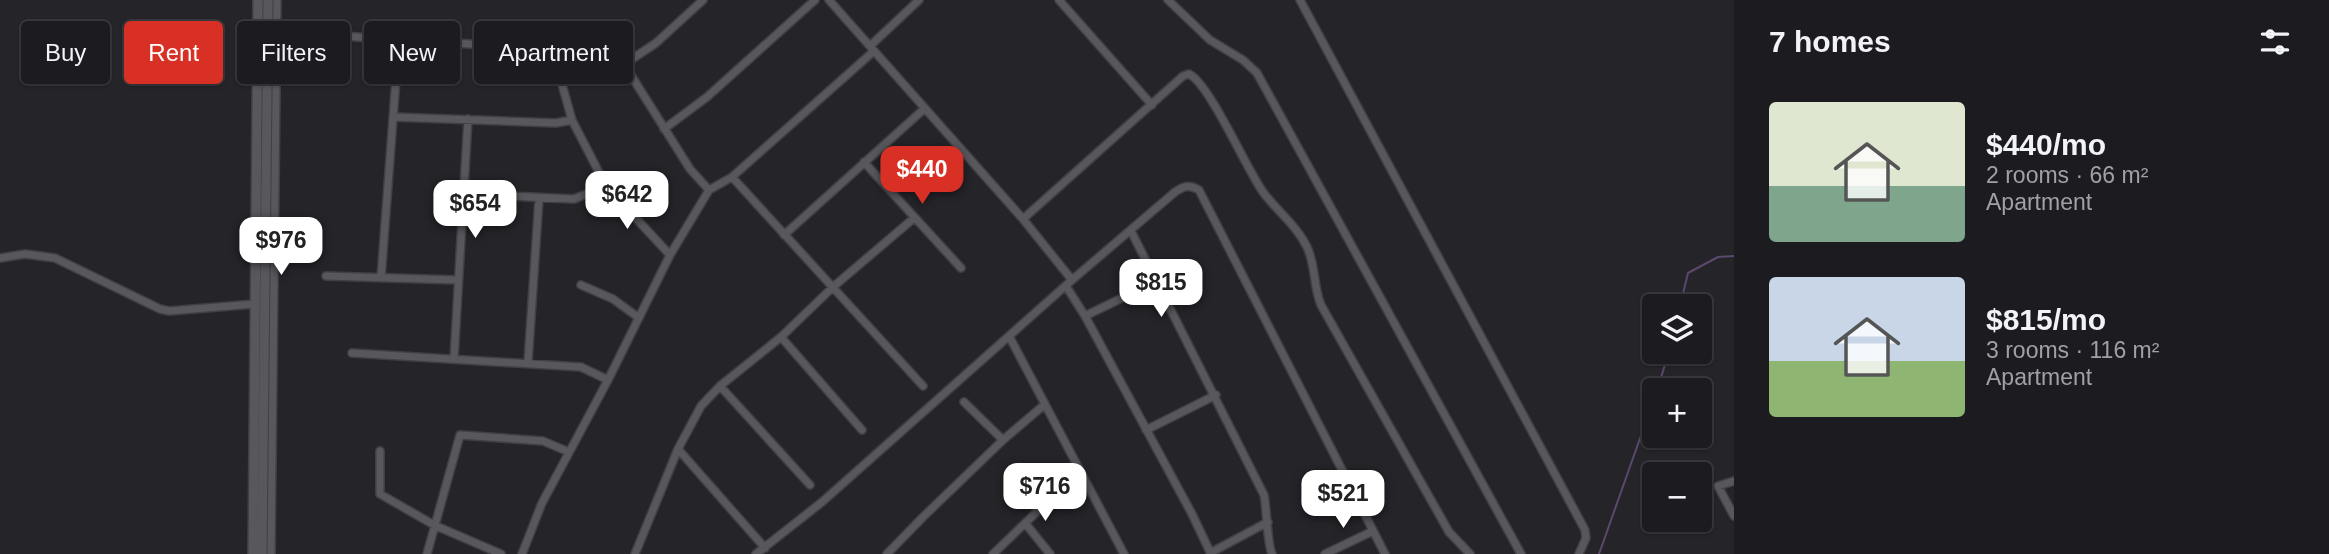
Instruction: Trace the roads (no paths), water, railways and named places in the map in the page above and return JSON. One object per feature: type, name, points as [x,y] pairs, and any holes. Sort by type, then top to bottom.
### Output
[{"type":"street","points":[[253,554],[258,0]]},
{"type":"street","points":[[262,554],[268,0]]},
{"type":"street","points":[[276,21],[277,0]]},
{"type":"street","points":[[633,58],[656,43],[704,0]]},
{"type":"street","points":[[664,129],[707,97],[815,0]]},
{"type":"street","points":[[829,0],[1023,219],[1069,283],[1210,554],[1268,523]]},
{"type":"street","points":[[522,554],[542,503],[608,380],[670,255],[709,190],[732,177],[872,48],[919,0]]},
{"type":"street","points":[[1059,0],[1152,105]]},
{"type":"street","points":[[1168,0],[1194,27],[1243,60],[1257,73],[1521,554]]},
{"type":"street","points":[[1300,0],[1585,530],[1586,538],[1579,554]]},
{"type":"street","points":[[1023,219],[1186,74],[1193,76],[1200,83],[1252,176],[1274,208],[1304,240],[1312,262],[1315,289],[1321,305],[1449,532],[1470,554]]},
{"type":"street","points":[[633,81],[690,169],[709,190]]},
{"type":"street","points":[[271,554],[276,84]]},
{"type":"street","points":[[381,278],[396,84]]},
{"type":"street","points":[[562,84],[572,120],[606,186],[670,255]]},
{"type":"street","points":[[784,234],[924,109]]},
{"type":"street","points":[[393,117],[556,123],[572,120]]},
{"type":"street","points":[[454,359],[468,119]]},
{"type":"street","points":[[864,162],[961,268]]},
{"type":"street","points":[[732,177],[923,386]]},
{"type":"street","points":[[463,194],[574,199],[606,186]]},
{"type":"street","points":[[756,554],[822,502],[1069,283],[1183,187],[1191,186],[1199,190],[1385,554]]},
{"type":"street","points":[[528,362],[539,199]]},
{"type":"street","points":[[635,554],[678,449],[701,406],[720,386],[781,337],[833,287],[914,218]]},
{"type":"street","points":[[1131,231],[1216,395],[1264,495],[1272,554]]},
{"type":"street","points":[[0,258],[25,254],[55,258],[169,311],[255,304]]},
{"type":"street","points":[[326,276],[458,280]]},
{"type":"street","points":[[1085,316],[1157,281]]},
{"type":"street","points":[[581,285],[613,299],[639,318]]},
{"type":"street","points":[[781,337],[862,429]]},
{"type":"street","points":[[1009,337],[1124,554]]},
{"type":"street","points":[[352,353],[581,367],[608,380]]},
{"type":"street","points":[[720,386],[810,485]]},
{"type":"street","points":[[1146,430],[1216,395]]},
{"type":"street","points":[[964,402],[1003,440]]},
{"type":"street","points":[[887,554],[1003,440],[1044,405]]},
{"type":"street","points":[[427,554],[460,435],[543,441],[569,452]]},
{"type":"street","points":[[678,449],[765,548]]},
{"type":"street","points":[[380,451],[380,494],[434,525],[501,554]]},
{"type":"street","points":[[993,554],[1082,475]]},
{"type":"street","points":[[1734,481],[1718,486],[1734,516]]},
{"type":"street","points":[[1025,523],[1051,554]]},
{"type":"street","points":[[1325,554],[1373,531]]},
{"type":"street","points":[[896,546],[903,554]]},
{"type":"waterway","points":[[1683,294],[1688,273],[1718,257],[1734,256]]},
{"type":"waterway","points":[[1661,378],[1665,364]]},
{"type":"waterway","points":[[1599,554],[1642,433]]}]
